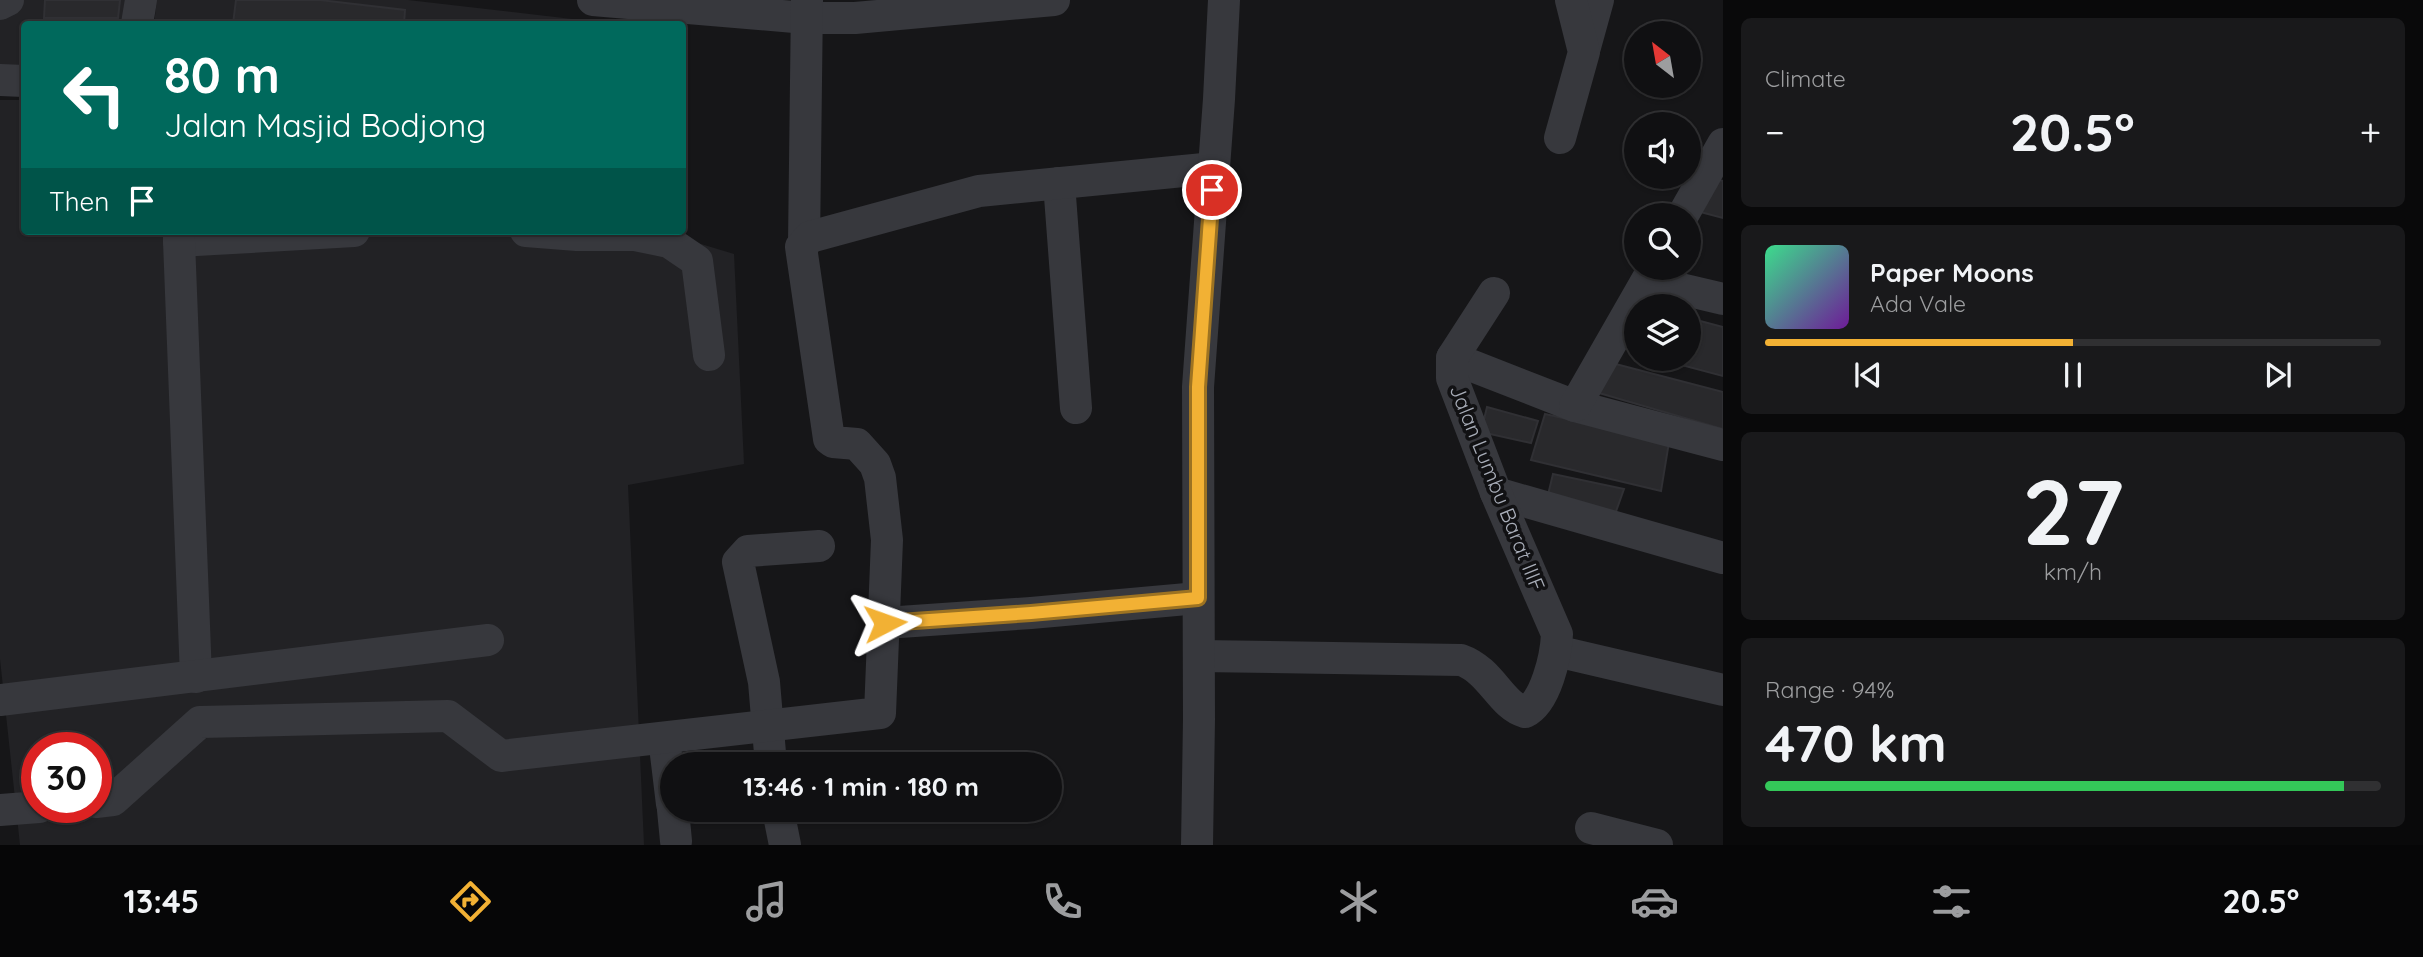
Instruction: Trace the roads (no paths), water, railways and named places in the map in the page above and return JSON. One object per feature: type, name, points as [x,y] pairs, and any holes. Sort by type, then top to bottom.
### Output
[{"type":"street","points":[[0,4],[9,0]]},
{"type":"street","points":[[138,21],[141,0]]},
{"type":"street","points":[[593,0],[806,9],[855,18],[1054,0]]},
{"type":"street","points":[[1197,845],[1198,387],[1224,0]]},
{"type":"street","points":[[1572,0],[1584,52]]},
{"type":"street","points":[[1560,138],[1598,0]]},
{"type":"street","points":[[804,244],[806,9]]},
{"type":"street","points":[[0,80],[21,81]]},
{"type":"street","points":[[1690,203],[1722,148]]},
{"type":"street","points":[[112,800],[200,722],[448,716],[501,756],[880,713],[887,540],[880,478],[875,464],[857,444],[833,442],[830,439],[801,247],[810,237],[979,191],[1214,168]]},
{"type":"street","points":[[1059,183],[1076,408]]},
{"type":"street","points":[[196,677],[179,236],[214,235]]},
{"type":"street","points":[[577,235],[635,235],[669,242],[697,261],[709,355]]},
{"type":"street","points":[[1576,406],[1648,280]]},
{"type":"street","points":[[1668,280],[1723,299]]},
{"type":"street","name":"Jalan Lumbu Barat IIIF","points":[[1494,293],[1452,358],[1452,378],[1496,493],[1557,634],[1556,651]]},
{"type":"street","points":[[1452,358],[1576,406],[1723,445]]},
{"type":"street","points":[[1496,493],[1723,558]]},
{"type":"street","points":[[770,752],[764,681],[738,562],[748,551],[819,546]]},
{"type":"street","points":[[885,623],[1198,598]]},
{"type":"street","points":[[0,700],[488,640]]},
{"type":"street","points":[[1199,656],[1461,660],[1473,664],[1485,673],[1515,709],[1525,712],[1533,708],[1539,700],[1556,651],[1723,690]]},
{"type":"street","points":[[664,738],[666,752]]},
{"type":"street","points":[[0,810],[21,808]]},
{"type":"street","points":[[674,822],[676,841]]},
{"type":"street","points":[[780,822],[785,845]]},
{"type":"street","points":[[1591,828],[1657,845]]}]
